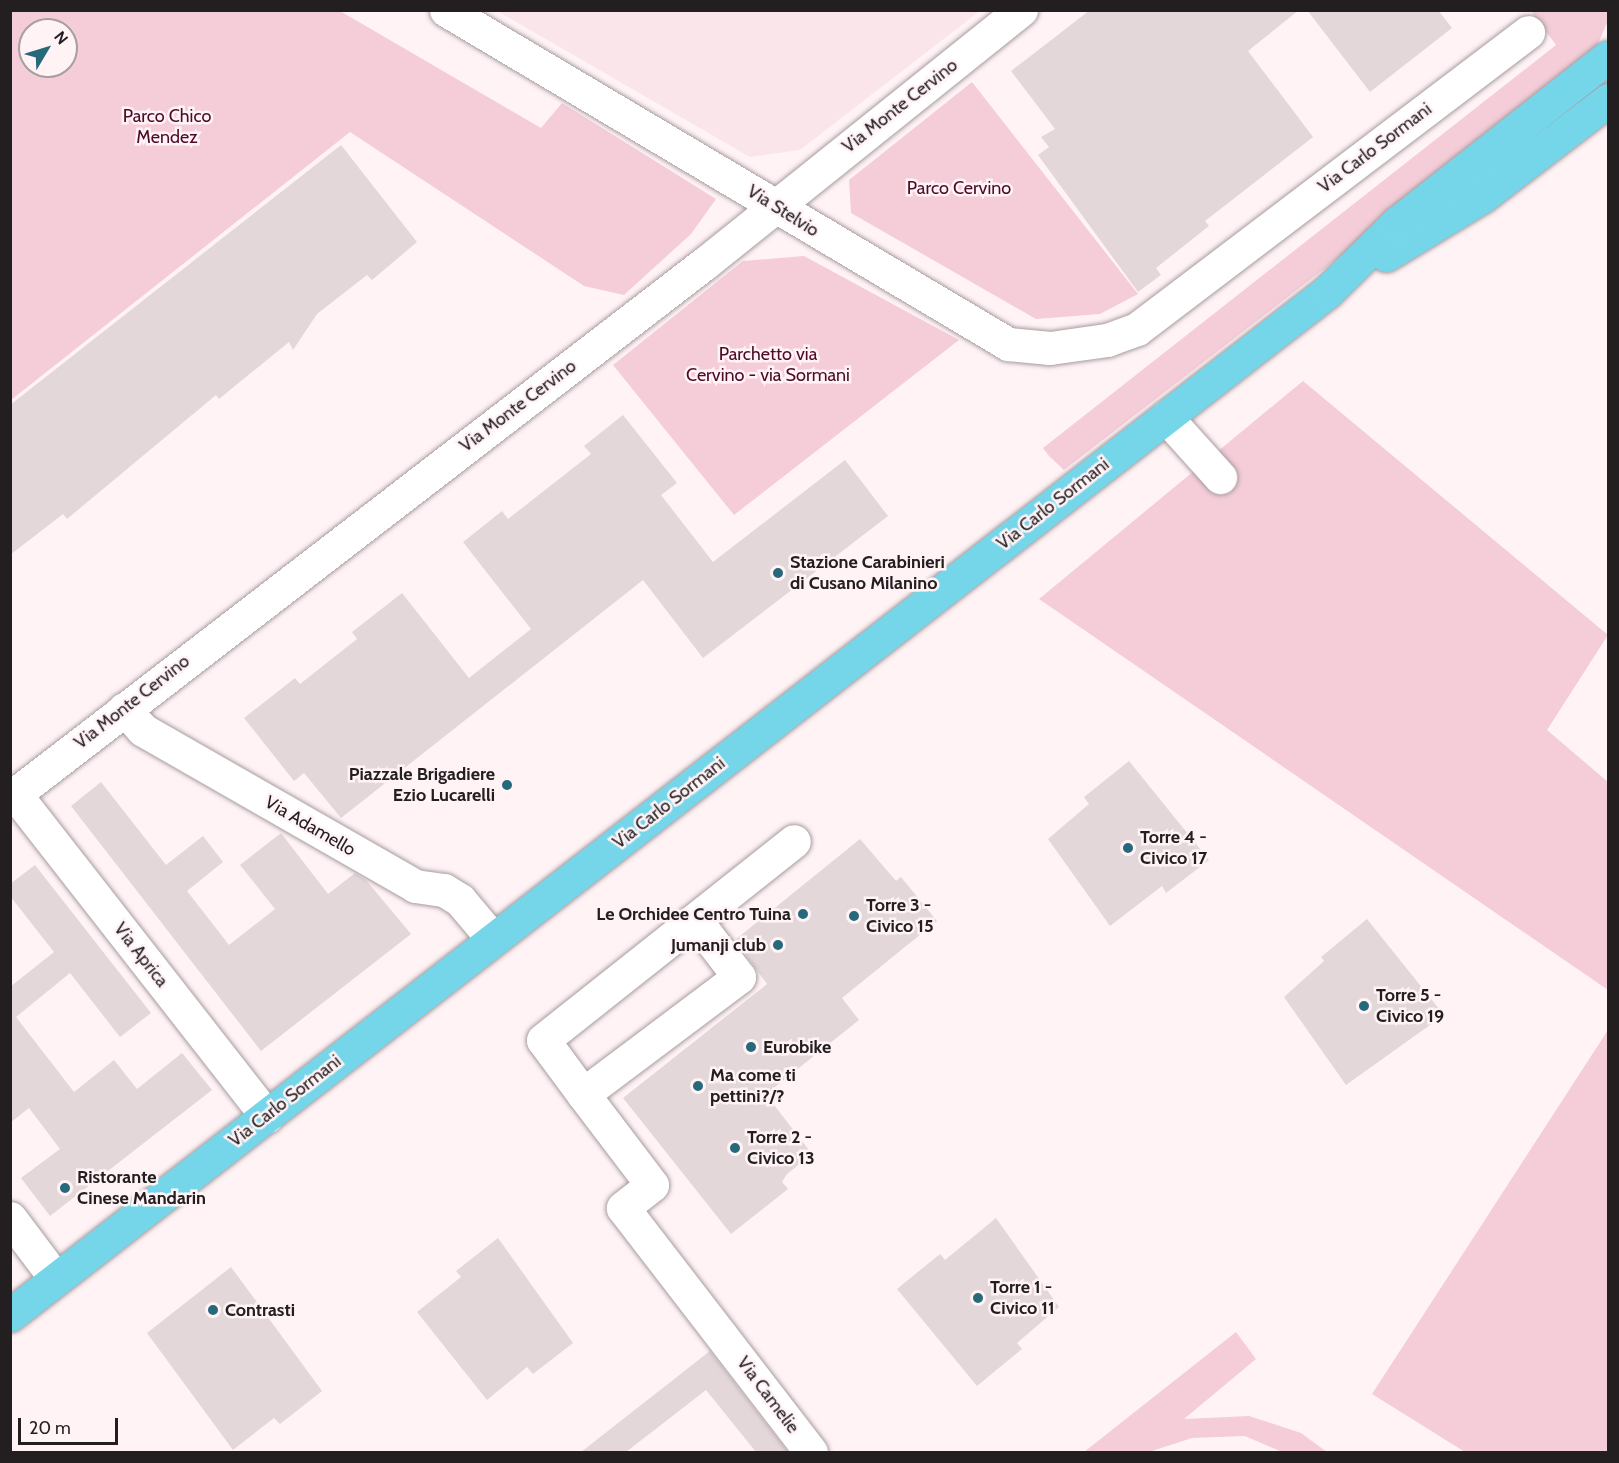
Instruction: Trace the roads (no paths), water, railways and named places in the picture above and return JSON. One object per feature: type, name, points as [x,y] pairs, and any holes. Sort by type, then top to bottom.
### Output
[{"type":"main road","name":"Via Carlo Sormani","points":[[1328,291],[1397,223],[1608,57]]},
{"type":"main road","name":"Via Carlo Sormani","points":[[10,1315],[1328,291],[1483,196],[1608,100]]},
{"type":"street","name":"Via Stelvio","points":[[446,10],[771,206],[1008,344],[1050,348],[1107,340],[1137,329]]},
{"type":"street","name":"Via Monte Cervino","points":[[13,796],[705,262],[771,206],[1021,10]]},
{"type":"street","name":"Via Carlo Sormani","points":[[1137,329],[1528,32]]},
{"type":"street","points":[[1166,417],[1220,477]]},
{"type":"street","name":"Via Adamello","points":[[124,709],[143,730],[405,880],[444,891],[460,900],[493,939]]},
{"type":"street","name":"Via Aprica","points":[[13,796],[267,1116]]},
{"type":"street","points":[[698,922],[740,977],[584,1094],[543,1040],[698,922],[794,841]]},
{"type":"street","name":"Via Camelie","points":[[584,1094],[652,1185],[623,1208],[811,1452]]},
{"type":"street","points":[[10,1218],[56,1279]]},
{"type":"place","name":"Stazione Carabinieri di Cusano Milanino","points":[[778,573]]},
{"type":"place","name":"Piazzale Brigadiere Ezio Lucarelli","points":[[507,785]]},
{"type":"place","name":"Torre 4 - Civico 17","points":[[1128,848]]},
{"type":"place","name":"Le Orchidee Centro Tuina","points":[[803,914]]},
{"type":"place","name":"Torre 3 - Civico 15","points":[[854,916]]},
{"type":"place","name":"Jumanji club","points":[[778,945]]},
{"type":"place","name":"Torre 5 - Civico 19","points":[[1364,1006]]},
{"type":"place","name":"Eurobike","points":[[751,1047]]},
{"type":"place","name":"Ma come ti pettini?/?","points":[[698,1086]]},
{"type":"place","name":"Torre 2 - Civico 13","points":[[735,1148]]},
{"type":"place","name":"Ristorante Cinese Mandarin","points":[[65,1188]]},
{"type":"place","name":"Torre 1 - Civico 11","points":[[978,1298]]},
{"type":"place","name":"Contrasti","points":[[213,1310]]},
{"type":"park label","name":"Parco Chico Mendez","points":[[167,127]]},
{"type":"park label","name":"Parco Cervino","points":[[959,188]]},
{"type":"park label","name":"Parchetto via Cervino - via Sormani","points":[[768,365]]}]
